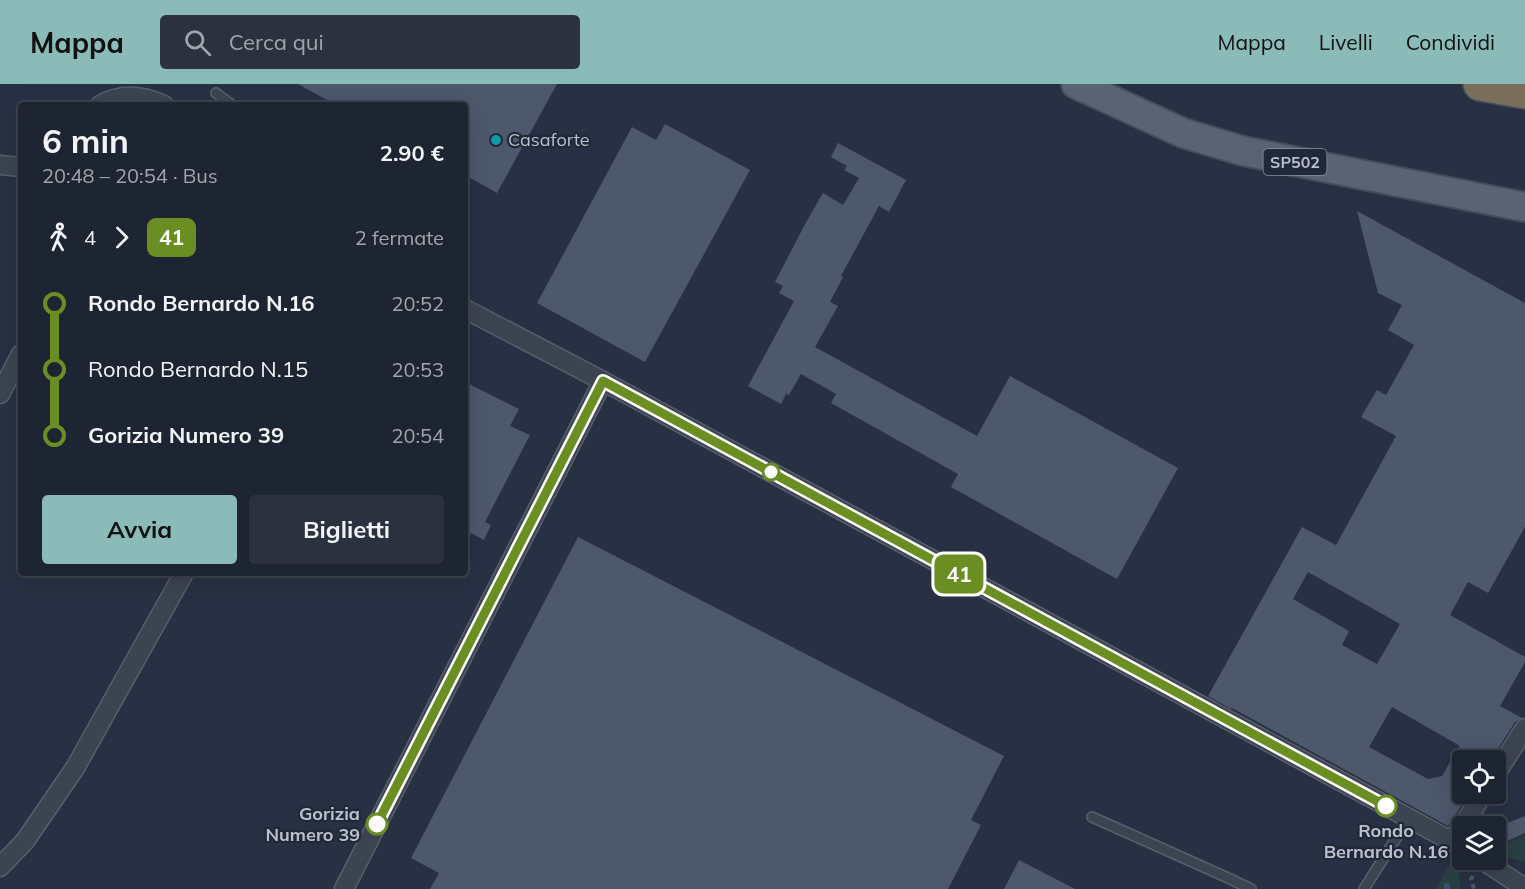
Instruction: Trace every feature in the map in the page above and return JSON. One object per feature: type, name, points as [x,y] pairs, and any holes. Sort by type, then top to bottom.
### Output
[{"type":"highway","points":[[1480,84],[1525,92]]},
{"type":"main road","name":"SP502","points":[[1076,84],[1183,133],[1243,152],[1525,207]]},
{"type":"street","points":[[143,84],[158,102]]},
{"type":"street","points":[[106,102],[128,96],[158,102]]},
{"type":"street","points":[[0,165],[18,167]]},
{"type":"street","points":[[468,311],[603,381],[1452,841]]},
{"type":"street","points":[[0,394],[18,360]]},
{"type":"street","points":[[344,889],[603,381]]},
{"type":"street","points":[[0,867],[25,841],[75,768],[182,576]]},
{"type":"street","points":[[1506,758],[1525,728]]},
{"type":"street","points":[[1497,870],[1525,888]]},
{"type":"lane","points":[[216,93],[228,102]]},
{"type":"lane","points":[[1092,817],[1251,889]]},
{"type":"lane","points":[[1364,889],[1409,818]]},
{"type":"green space","points":[[1525,835],[1525,862],[1506,857],[1506,844]]},
{"type":"green space","points":[[1452,859],[1452,870],[1458,870],[1461,889],[1436,889]]},
{"type":"building","name":"Casaforte","points":[[298,84],[557,84],[497,193],[468,177],[468,102],[331,102]]},
{"type":"building","points":[[665,124],[750,170],[645,362],[537,303],[632,127],[656,140]]},
{"type":"building","points":[[838,143],[906,180],[889,212],[879,206],[841,276],[843,277],[830,302],[838,306],[815,347],[977,436],[1010,376],[1178,468],[1117,579],[951,487],[958,474],[831,403],[836,394],[801,374],[781,404],[748,386],[794,301],[779,293],[783,286],[775,282],[804,226],[823,193],[843,205],[859,178],[844,170],[847,166],[831,157]]},
{"type":"building","points":[[1357,211],[1525,303],[1525,527],[1488,593],[1468,582],[1450,615],[1525,657],[1525,662],[1500,706],[1522,718],[1515,722],[1497,750],[1458,750],[1460,746],[1392,707],[1369,747],[1428,779],[1442,776],[1452,759],[1452,804],[1462,804],[1455,816],[1452,816],[1448,826],[1208,696],[1302,527],[1336,545],[1396,436],[1361,417],[1377,390],[1386,395],[1414,345],[1388,330],[1402,305],[1378,293]],"holes":[[[1308,572],[1400,624],[1377,664],[1342,645],[1349,631],[1293,599]]]},
{"type":"building","points":[[468,384],[519,409],[510,426],[530,435],[485,522],[491,525],[484,540],[468,532]]},
{"type":"building","points":[[578,537],[1004,756],[971,820],[981,825],[948,889],[430,889],[439,873],[411,858]]},
{"type":"building","points":[[1525,816],[1525,833],[1506,842],[1506,823]]},
{"type":"building","points":[[1019,860],[1075,889],[1004,889]]},
{"type":"bus line","name":"41","points":[[377,824],[603,381],[1386,806]]},
{"type":"place","name":"Casaforte","points":[[496,140]]},
{"type":"place","name":"Rondo Bernardo N.16","points":[[1386,806]]},
{"type":"place","name":"Gorizia Numero 39","points":[[377,824]]}]
